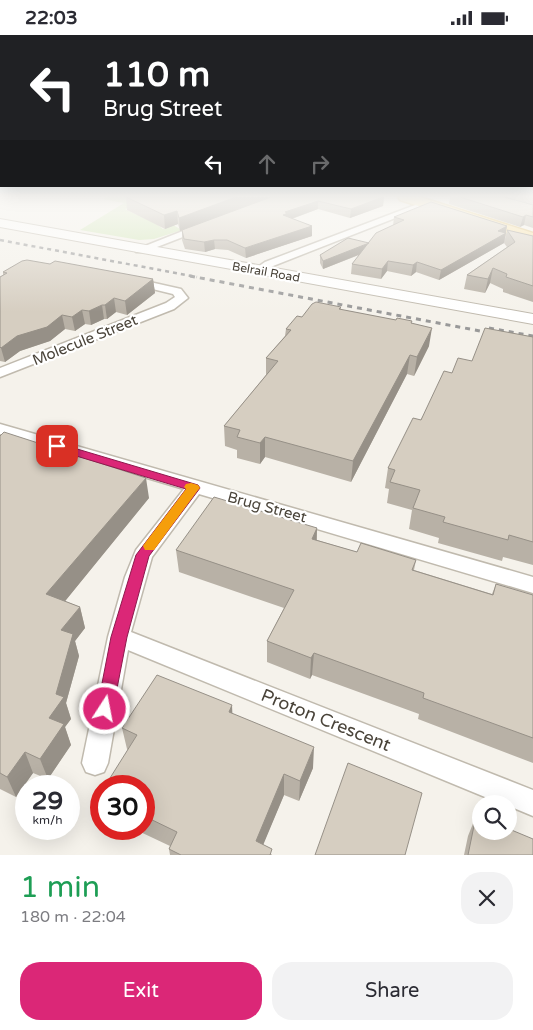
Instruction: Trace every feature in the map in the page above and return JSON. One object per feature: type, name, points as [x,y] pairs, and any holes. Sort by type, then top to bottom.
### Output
[{"type":"street","name":"Belrail Road","points":[[64,235],[533,319]]},
{"type":"street","points":[[140,250],[180,235]]},
{"type":"street","points":[[258,271],[346,235]]},
{"type":"street","name":"Molecule Street","points":[[0,373],[170,306],[182,299],[180,293],[123,279]]},
{"type":"street","name":"Brug Street","points":[[0,429],[194,488],[352,529],[533,585]]},
{"type":"street","points":[[94,763],[119,637],[143,555],[194,488]]},
{"type":"street","name":"Proton Crescent","points":[[119,637],[533,803]]},
{"type":"green space","points":[[111,235],[166,235],[154,239],[139,240]]},
{"type":"building","points":[[183,235],[284,235],[245,248],[227,240],[204,242],[184,239]]},
{"type":"building","points":[[374,235],[502,235],[441,270],[417,262],[413,265],[388,261],[382,269],[352,264]]},
{"type":"building","points":[[511,235],[533,236],[533,286],[506,277],[507,274],[493,268],[488,279],[467,275],[515,242]]},
{"type":"building","points":[[348,238],[369,243],[323,261],[320,255]]},
{"type":"building","points":[[27,260],[50,264],[55,261],[153,279],[125,301],[114,298],[105,305],[89,311],[82,310],[72,317],[62,315],[47,327],[17,336],[1,348],[0,277],[7,273],[3,272]]},
{"type":"building","points":[[316,302],[341,307],[339,309],[396,320],[397,318],[412,321],[411,323],[432,328],[417,357],[410,355],[353,461],[265,437],[260,443],[237,437],[240,430],[224,426],[278,361],[266,358],[291,330],[286,329],[297,316],[302,317],[312,304]]},
{"type":"building","points":[[485,328],[533,337],[533,542],[509,535],[508,540],[443,522],[445,517],[413,508],[420,490],[390,482],[395,470],[388,468],[413,418],[421,420],[444,371],[452,373],[458,358],[472,361]]},
{"type":"building","points":[[4,432],[146,478],[46,594],[80,607],[61,630],[73,634],[56,694],[64,697],[49,718],[64,724],[40,759],[25,752],[7,777],[0,773],[0,436]]},
{"type":"building","points":[[214,497],[317,528],[312,539],[357,552],[361,543],[416,560],[412,570],[493,595],[496,584],[533,595],[533,738],[423,698],[424,693],[314,653],[311,658],[267,641],[294,590],[176,550]]},
{"type":"building","points":[[157,675],[232,705],[229,712],[314,747],[300,781],[284,774],[256,841],[272,849],[270,855],[181,855],[169,849],[177,832],[155,821],[155,775],[112,775],[137,735],[122,728]]},
{"type":"building","points":[[348,763],[422,793],[405,855],[315,855]]},
{"type":"building","points":[[517,832],[533,839],[533,855],[468,855],[472,836],[472,840],[517,840]]},
{"type":"railway","points":[[0,240],[197,277]]},
{"type":"railway","points":[[190,276],[496,334]]},
{"type":"railway","points":[[489,328],[533,336]]},
{"type":"slow traffic","points":[[149,546],[194,488],[191,487]]},
{"type":"route","points":[[57,446],[194,488],[143,555],[119,637],[105,709]]}]
